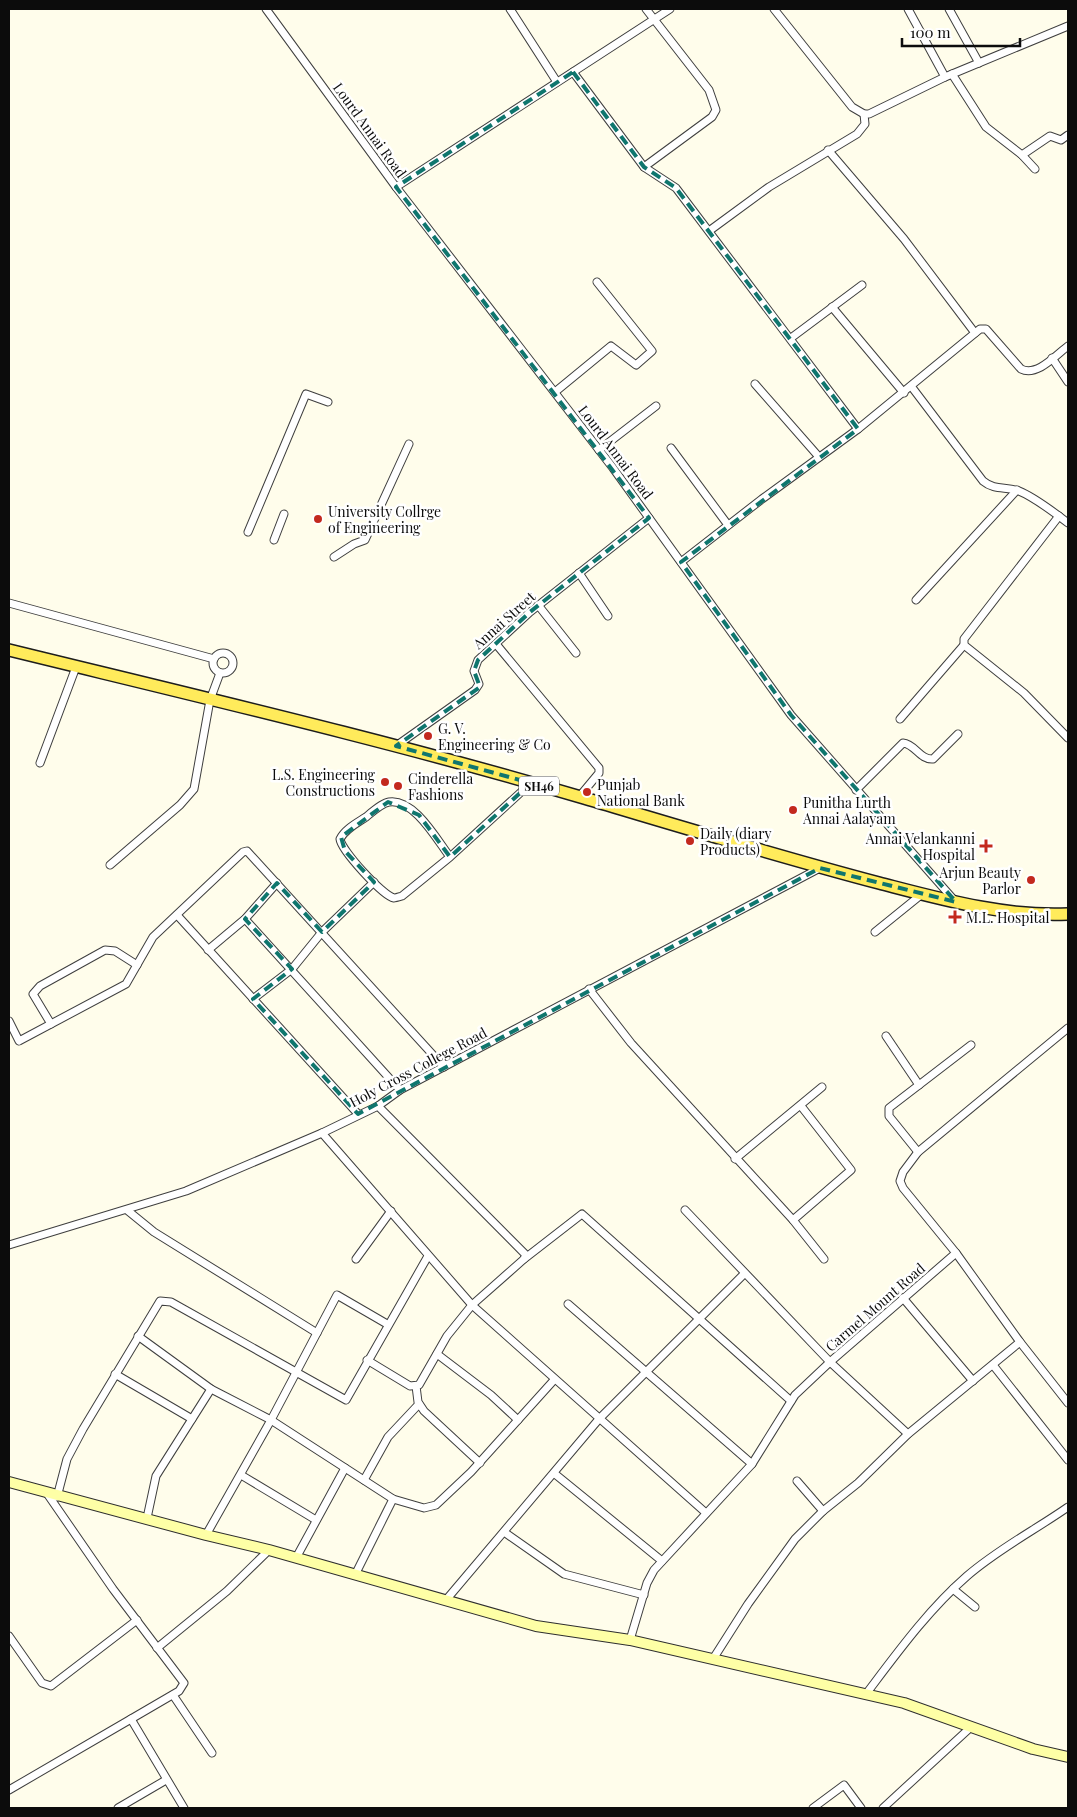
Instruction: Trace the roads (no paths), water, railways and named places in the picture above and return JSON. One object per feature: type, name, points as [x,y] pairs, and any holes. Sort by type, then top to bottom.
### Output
[{"type":"main road","name":"SH46","points":[[9,650],[396,746],[579,797],[820,868],[922,894],[990,910],[1047,915],[1068,914]]},
{"type":"street","name":"Lourd Annai Road","points":[[266,9],[396,187],[599,450],[790,715],[956,902]]},
{"type":"street","points":[[510,9],[557,82]]},
{"type":"street","points":[[644,167],[712,117],[716,110],[709,90],[646,9]]},
{"type":"street","points":[[396,187],[670,9]]},
{"type":"street","points":[[775,9],[852,107],[864,114]]},
{"type":"street","points":[[908,9],[948,76],[986,127],[1022,155],[1035,169]]},
{"type":"street","points":[[948,9],[978,63]]},
{"type":"street","points":[[864,114],[978,63],[1068,26]]},
{"type":"street","points":[[573,72],[644,167],[676,188],[791,338],[858,430]]},
{"type":"street","points":[[709,231],[769,187],[863,129],[865,124],[864,114]]},
{"type":"street","points":[[1022,155],[1050,136],[1061,140],[1068,135]]},
{"type":"street","points":[[828,150],[904,239],[975,333]]},
{"type":"street","points":[[555,392],[611,346],[636,365],[652,351],[597,282]]},
{"type":"street","points":[[791,338],[862,285]]},
{"type":"street","points":[[832,307],[904,392]]},
{"type":"street","points":[[681,562],[728,525],[858,430],[983,328],[986,329],[1021,369],[1028,372],[1035,371],[1068,346]]},
{"type":"street","points":[[1052,358],[1068,382]]},
{"type":"street","points":[[755,384],[819,458]]},
{"type":"street","points":[[911,386],[983,481],[998,489],[1017,490],[1068,523]]},
{"type":"street","points":[[248,532],[306,394],[328,402]]},
{"type":"street","points":[[599,450],[656,406]]},
{"type":"street","points":[[334,557],[354,544],[366,540],[409,444]]},
{"type":"street","points":[[671,448],[728,525]]},
{"type":"street","points":[[916,600],[1017,490]]},
{"type":"street","points":[[274,540],[284,514]]},
{"type":"street","points":[[900,719],[964,646],[964,639],[1059,516]]},
{"type":"street","name":"Annai Street","points":[[396,746],[475,690],[479,684],[475,665],[496,644],[538,605],[649,518]]},
{"type":"street","points":[[579,573],[608,616]]},
{"type":"street","points":[[9,604],[214,659]]},
{"type":"street","points":[[538,605],[576,653]]},
{"type":"street","points":[[496,644],[599,768],[599,774],[579,797]]},
{"type":"street","points":[[964,646],[1024,692],[1068,738]]},
{"type":"street","points":[[224,652],[231,657],[233,668],[229,672],[220,673],[213,666],[214,659],[224,652]]},
{"type":"street","points":[[40,763],[76,667]]},
{"type":"street","points":[[110,865],[180,804],[194,789],[210,700],[220,673]]},
{"type":"street","points":[[856,790],[903,743],[925,758],[933,759],[958,734]]},
{"type":"street","points":[[450,857],[419,815],[409,808],[388,802],[344,833],[340,839],[345,851],[384,893],[394,898],[402,896],[450,857],[530,784]]},
{"type":"street","points":[[9,1021],[20,1041],[126,984],[154,937],[243,852],[252,854],[444,1067]]},
{"type":"street","name":"Holy Cross College Road","points":[[9,1245],[186,1191],[322,1133],[378,1106],[400,1090],[820,868]]},
{"type":"street","points":[[253,1000],[292,969],[322,932],[374,882]]},
{"type":"street","points":[[208,950],[245,919],[277,883]]},
{"type":"street","points":[[875,932],[922,894]]},
{"type":"street","points":[[177,915],[358,1114]]},
{"type":"street","points":[[245,919],[400,1090]]},
{"type":"street","points":[[51,1024],[34,994],[40,986],[105,950],[115,951],[137,966]]},
{"type":"street","points":[[589,989],[631,1043],[735,1159],[793,1220],[824,1259]]},
{"type":"street","points":[[1067,1399],[1020,1342],[956,1253],[900,1184],[901,1175],[918,1152],[1068,1028]]},
{"type":"street","points":[[886,1036],[919,1085]]},
{"type":"street","points":[[918,1152],[888,1113],[890,1106],[971,1045]]},
{"type":"street","points":[[735,1159],[822,1087]]},
{"type":"street","points":[[378,1106],[523,1250],[526,1255],[521,1262]]},
{"type":"street","points":[[793,1220],[851,1170],[801,1106]]},
{"type":"street","points":[[322,1133],[472,1305],[554,1380],[706,1513]]},
{"type":"street","points":[[127,1210],[154,1232],[317,1333]]},
{"type":"street","points":[[685,1210],[830,1362],[908,1434]]},
{"type":"street","points":[[356,1259],[391,1211]]},
{"type":"street","points":[[367,1360],[410,1386],[416,1386],[421,1382],[447,1336],[472,1305],[521,1262],[582,1214],[791,1401]]},
{"type":"street","name":"Carmel Mount Road","points":[[630,1640],[654,1570],[752,1464],[791,1401],[830,1362],[956,1253]]},
{"type":"street","points":[[57,1496],[67,1459],[158,1302],[167,1301],[297,1371],[346,1400],[387,1324],[428,1256]]},
{"type":"street","points":[[446,1600],[555,1474],[599,1418],[744,1274]]},
{"type":"street","points":[[206,1536],[271,1420],[336,1295],[387,1324]]},
{"type":"street","points":[[903,1298],[973,1381]]},
{"type":"street","points":[[568,1304],[752,1464]]},
{"type":"street","points":[[138,1336],[211,1389],[271,1420],[394,1499],[424,1508],[430,1508],[480,1462],[554,1380]]},
{"type":"street","points":[[713,1659],[748,1604],[795,1540],[823,1511],[858,1484],[908,1434],[1020,1342]]},
{"type":"street","points":[[437,1354],[491,1395],[518,1420]]},
{"type":"street","points":[[993,1365],[1068,1460]]},
{"type":"street","points":[[115,1374],[192,1419]]},
{"type":"street","points":[[416,1386],[418,1404],[480,1462]]},
{"type":"street","points":[[147,1518],[156,1476],[211,1389]]},
{"type":"street","points":[[364,1480],[388,1437],[418,1404]]},
{"type":"street","points":[[296,1558],[345,1468]]},
{"type":"street","points":[[555,1474],[662,1561]]},
{"type":"street","points":[[240,1475],[316,1520]]},
{"type":"street","points":[[797,1481],[823,1511]]},
{"type":"street","points":[[9,1482],[147,1518],[206,1536],[270,1550],[536,1626],[630,1640],[904,1703],[1033,1749],[1068,1757]]},
{"type":"street","points":[[9,1790],[173,1695],[184,1683],[46,1492]]},
{"type":"street","points":[[355,1575],[394,1499]]},
{"type":"street","points":[[866,1694],[907,1640],[953,1589],[998,1553],[1068,1507]]},
{"type":"street","points":[[504,1532],[564,1574],[644,1595]]},
{"type":"street","points":[[157,1648],[227,1591],[270,1550]]},
{"type":"street","points":[[953,1589],[975,1607]]},
{"type":"street","points":[[9,1636],[42,1683],[50,1686],[137,1620]]},
{"type":"street","points":[[173,1695],[212,1753]]},
{"type":"street","points":[[131,1719],[184,1808]]},
{"type":"street","points":[[883,1808],[892,1805],[971,1727]]},
{"type":"street","points":[[118,1808],[166,1780]]},
{"type":"street","points":[[813,1808],[844,1785],[861,1808]]},
{"type":"place","name":"University Collrge of Engineering","points":[[318,519]]},
{"type":"place","name":"G. V. Engineering & Co","points":[[428,736]]},
{"type":"place","name":"L.S. Engineering Constructions","points":[[385,782]]},
{"type":"place","name":"Cinderella Fashions","points":[[398,786]]},
{"type":"place","name":"Punjab National Bank","points":[[587,792]]},
{"type":"place","name":"Punitha Lurth Annai Aalayam","points":[[793,810]]},
{"type":"place","name":"Daily (diary Products)","points":[[690,841]]},
{"type":"place","name":"Annai Velankanni Hospital","points":[[986,846]]},
{"type":"place","name":"Arjun Beauty Parlor","points":[[1031,880]]},
{"type":"place","name":"M.L. Hospital","points":[[955,917]]}]
